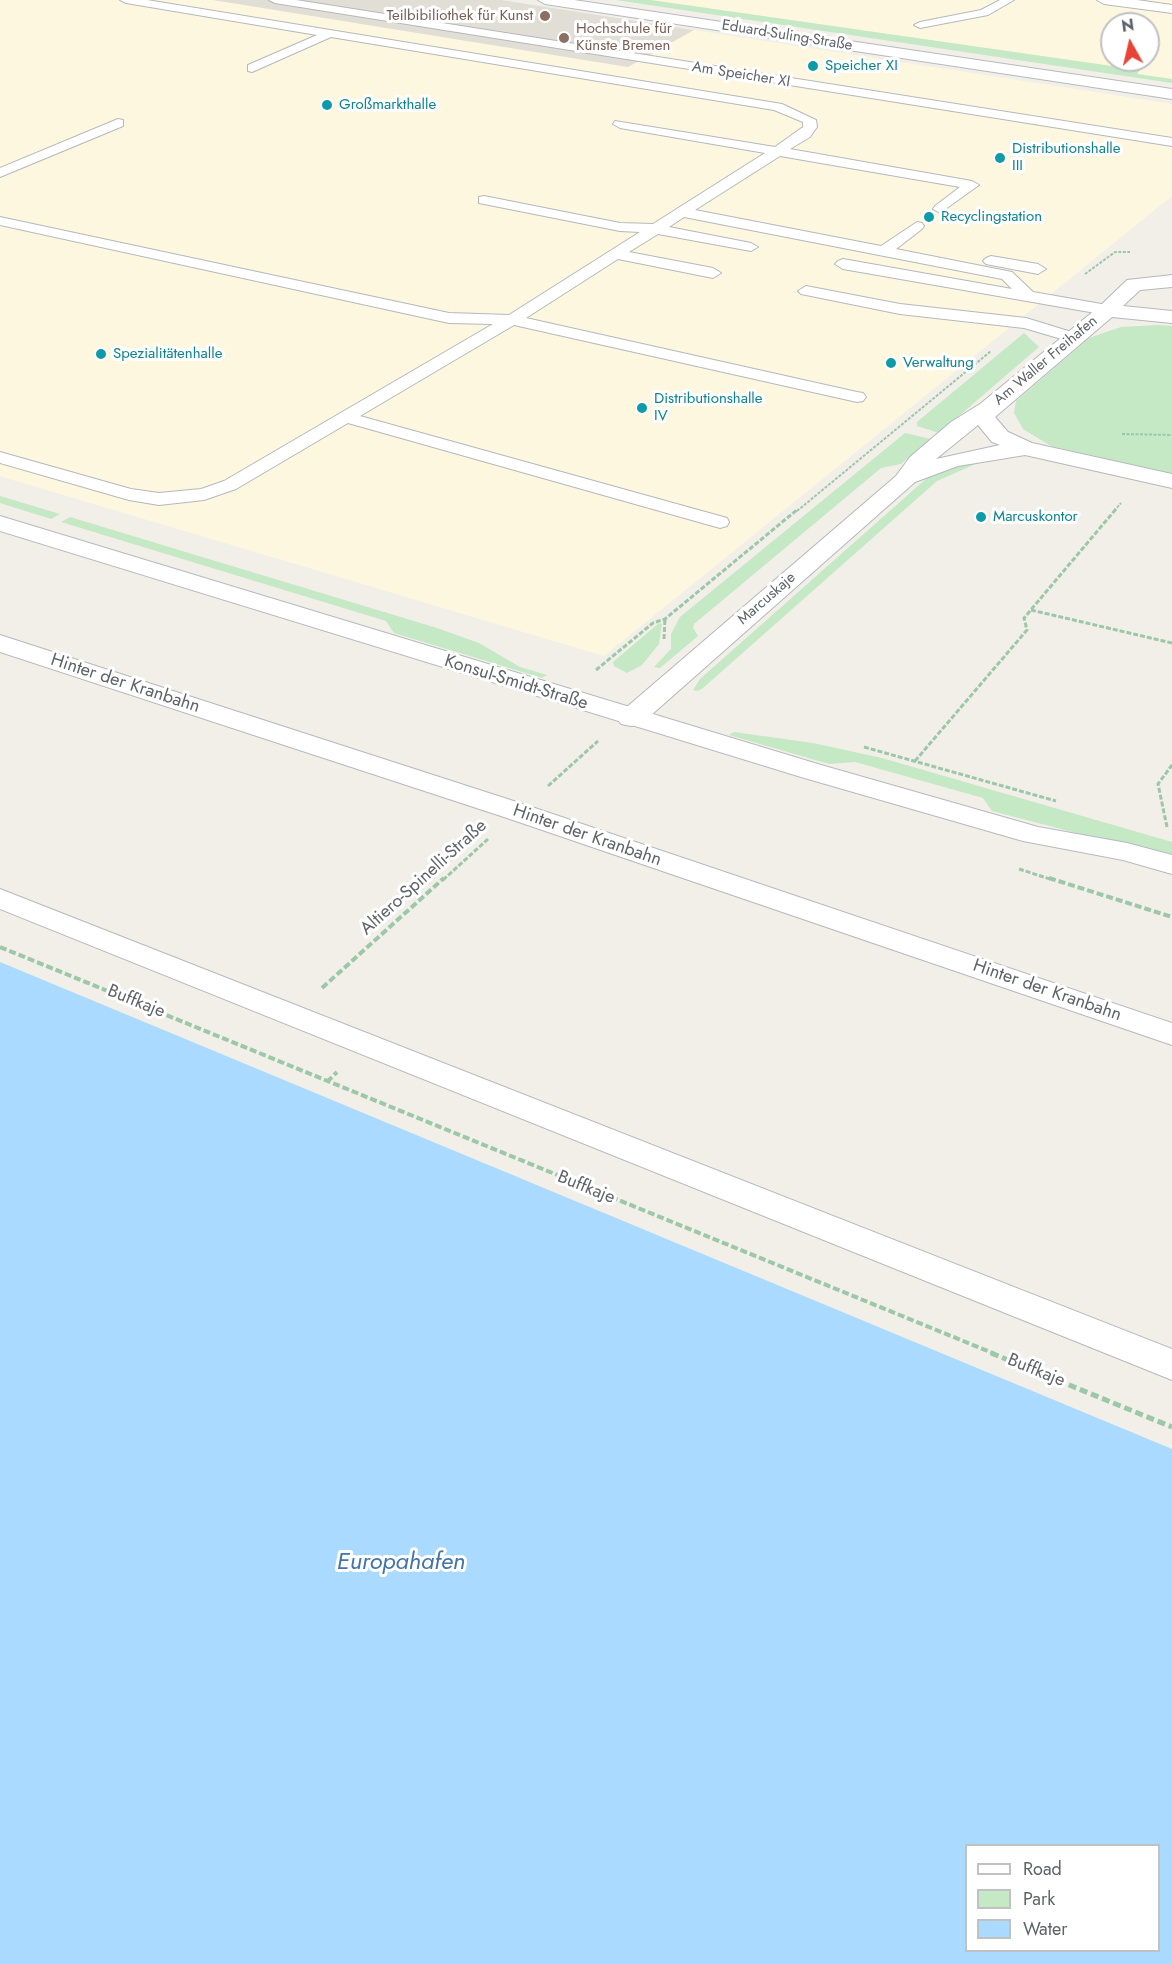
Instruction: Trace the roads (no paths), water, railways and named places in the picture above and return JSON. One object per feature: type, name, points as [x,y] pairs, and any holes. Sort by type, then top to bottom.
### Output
[{"type":"street","name":"Eduard-Suling-Straße","points":[[545,0],[1172,94]]},
{"type":"street","points":[[1104,0],[1172,9]]},
{"type":"street","points":[[1107,310],[1134,284],[1172,281]]},
{"type":"street","name":"Am Waller Freihafen","points":[[1172,317],[1107,310],[988,409],[984,417],[1000,437],[1025,448],[1172,481]]},
{"type":"street","name":"Marcuskaje","points":[[630,718],[904,481],[918,462],[959,427],[988,409]]},
{"type":"street","name":"Marcuskaje","points":[[904,481],[953,460],[1025,448]]},
{"type":"street","name":"Konsul-Smidt-Straße","points":[[3,527],[630,718],[1034,835],[1127,852],[1172,865]]},
{"type":"street","name":"Hinter der Kranbahn","points":[[0,643],[518,812],[1172,1034]]},
{"type":"street","name":"Konsul-Smidt-Straße","points":[[1034,835],[1128,873],[1172,887]]},
{"type":"street","points":[[0,898],[1172,1365]]},
{"type":"lane","points":[[0,457],[129,494],[159,499],[204,494],[230,485],[512,320],[778,152],[805,134],[810,127],[809,120],[777,107],[126,0]]},
{"type":"lane","name":"Am Speicher XI","points":[[275,0],[1172,142]]},
{"type":"lane","points":[[920,25],[984,13],[1008,0]]},
{"type":"lane","points":[[252,68],[331,33]]},
{"type":"lane","points":[[0,173],[118,123]]},
{"type":"lane","points":[[620,124],[972,185],[940,209]]},
{"type":"lane","points":[[484,200],[620,227],[656,229],[751,247]]},
{"type":"lane","points":[[687,209],[890,247],[1038,269]]},
{"type":"lane","points":[[0,221],[449,318],[512,320],[857,397]]},
{"type":"lane","points":[[890,247],[917,226]]},
{"type":"lane","points":[[890,247],[1007,275],[1030,298]]},
{"type":"lane","points":[[616,254],[713,273]]},
{"type":"lane","points":[[843,264],[1107,310]]},
{"type":"lane","points":[[806,291],[900,309],[1026,323],[1072,337]]},
{"type":"lane","points":[[344,417],[720,522]]},
{"type":"water","name":"Europahafen","points":[[0,962],[1172,1449],[1172,1964],[0,1964]]},
{"type":"place","name":"Teilbibiliothek für Kunst","points":[[545,16]]},
{"type":"place","name":"Hochschule für Künste Bremen","points":[[564,38]]},
{"type":"place","name":"Speicher XI","points":[[813,66]]},
{"type":"place","name":"Großmarkthalle","points":[[327,105]]},
{"type":"place","name":"Distributionshalle III","points":[[1000,158]]},
{"type":"place","name":"Recyclingstation","points":[[929,217]]},
{"type":"place","name":"Spezialitätenhalle","points":[[101,354]]},
{"type":"place","name":"Verwaltung","points":[[891,363]]},
{"type":"place","name":"Distributionshalle IV","points":[[642,408]]},
{"type":"place","name":"Marcuskontor","points":[[981,517]]}]
